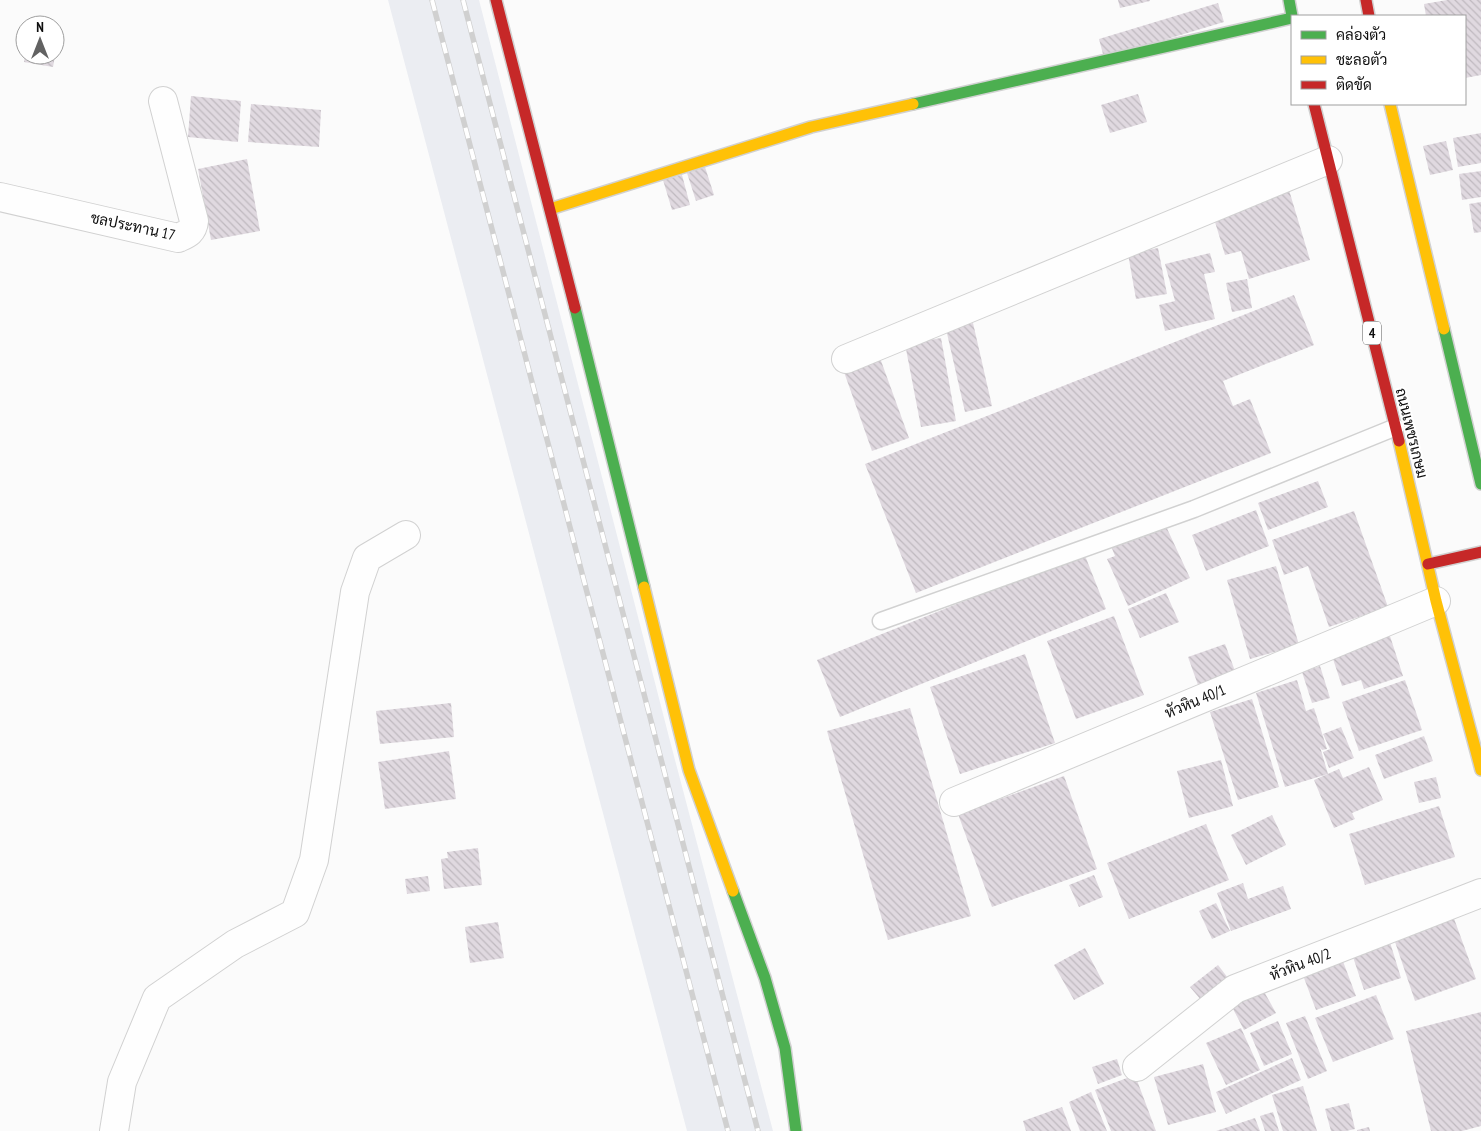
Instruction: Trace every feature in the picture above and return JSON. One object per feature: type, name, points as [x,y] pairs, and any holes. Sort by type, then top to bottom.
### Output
[{"type":"street","points":[[496,0],[550,209],[689,770],[765,978],[785,1048],[796,1131]]},
{"type":"street","points":[[1289,0],[1292,15]]},
{"type":"street","points":[[1366,0],[1369,15]]},
{"type":"street","points":[[550,209],[811,127],[1291,17]]},
{"type":"street","name":"ชลประทาน 17","points":[[0,196],[178,238],[188,234],[193,228],[194,221],[162,100]]},
{"type":"street","name":"ถนนเพชรเกษม","points":[[1314,105],[1396,427],[1436,601],[1481,770]]},
{"type":"street","points":[[1390,105],[1481,484]]},
{"type":"street","points":[[846,359],[1328,160]]},
{"type":"street","points":[[114,1131],[122,1082],[157,998],[235,944],[294,913],[314,860],[355,592],[367,558],[406,535]]},
{"type":"street","points":[[1428,564],[1481,552]]},
{"type":"street","name":"หัวหิน 40/1","points":[[954,802],[1436,601]]},
{"type":"street","name":"หัวหิน 40/2","points":[[1137,1067],[1235,989],[1481,893]]},
{"type":"lane","points":[[881,621],[1194,509],[1396,427]]},
{"type":"shaded area","points":[[388,0],[479,0],[670,741],[773,1131],[687,1131]]},
{"type":"building","points":[[1118,0],[1150,0],[1150,1],[1120,8]]},
{"type":"building","points":[[1447,0],[1481,0],[1481,75],[1466,78],[1466,15],[1426,15],[1424,4]]},
{"type":"building","points":[[1218,3],[1224,22],[1104,58],[1099,39]]},
{"type":"building","points":[[1138,94],[1147,122],[1110,133],[1101,105]]},
{"type":"building","points":[[191,96],[241,101],[238,142],[188,137]]},
{"type":"building","points":[[251,104],[321,110],[319,147],[248,142]]},
{"type":"building","points":[[1481,133],[1481,163],[1458,167],[1453,138]]},
{"type":"building","points":[[1446,141],[1453,170],[1430,175],[1423,146]]},
{"type":"building","points":[[247,159],[260,231],[211,240],[198,169]]},
{"type":"building","points":[[705,167],[714,195],[696,201],[687,173]]},
{"type":"building","points":[[1481,171],[1481,197],[1462,200],[1459,174]]},
{"type":"building","points":[[682,175],[690,205],[672,210],[663,180]]},
{"type":"building","points":[[1289,190],[1310,260],[1249,279],[1241,251],[1225,255],[1212,212]]},
{"type":"building","points":[[1481,202],[1481,232],[1474,233],[1469,204]]},
{"type":"building","points":[[1158,248],[1167,294],[1136,299],[1128,254]]},
{"type":"building","points":[[1210,253],[1215,272],[1204,274],[1215,319],[1165,331],[1159,305],[1175,301],[1165,264]]},
{"type":"building","points":[[1247,279],[1252,308],[1232,312],[1226,283]]},
{"type":"building","points":[[1294,295],[1314,345],[1223,381],[1233,406],[1250,399],[1271,453],[916,593],[865,464]]},
{"type":"building","points":[[973,323],[992,406],[965,412],[946,329]]},
{"type":"building","points":[[941,338],[956,421],[921,427],[905,344]]},
{"type":"building","points":[[880,358],[909,438],[872,451],[844,372]]},
{"type":"building","points":[[1318,481],[1328,507],[1268,530],[1258,503]]},
{"type":"building","points":[[1256,510],[1269,546],[1206,571],[1192,535]]},
{"type":"building","points":[[1354,511],[1388,607],[1329,627],[1308,566],[1284,575],[1272,540]]},
{"type":"building","points":[[1164,522],[1190,578],[1128,606],[1107,559],[1115,556],[1111,546]]},
{"type":"building","points":[[1084,553],[1106,609],[840,717],[817,660]]},
{"type":"building","points":[[1276,566],[1299,645],[1250,659],[1227,580]]},
{"type":"building","points":[[1166,593],[1179,622],[1140,638],[1128,609]]},
{"type":"building","points":[[1114,616],[1144,695],[1076,719],[1047,641]]},
{"type":"building","points":[[1389,633],[1403,676],[1364,689],[1361,680],[1342,686],[1331,653]]},
{"type":"building","points":[[1225,644],[1235,671],[1198,685],[1188,657]]},
{"type":"building","points":[[1025,654],[1055,743],[960,774],[930,687]]},
{"type":"building","points":[[1320,666],[1330,698],[1312,703],[1302,672]]},
{"type":"building","points":[[1297,680],[1306,711],[1314,708],[1327,749],[1322,750],[1320,747],[1328,774],[1285,787],[1256,693]]},
{"type":"building","points":[[1405,680],[1422,730],[1359,751],[1342,702]]},
{"type":"building","points":[[1252,699],[1279,787],[1238,800],[1210,712]]},
{"type":"building","points":[[451,703],[454,737],[380,744],[376,711]]},
{"type":"building","points":[[910,708],[971,916],[888,940],[827,731]]},
{"type":"building","points":[[1341,727],[1354,758],[1329,768],[1323,752],[1330,749],[1323,734]]},
{"type":"building","points":[[1424,736],[1433,761],[1384,779],[1375,755]]},
{"type":"building","points":[[449,751],[456,799],[385,809],[378,762]]},
{"type":"building","points":[[1221,760],[1233,806],[1189,818],[1177,771]]},
{"type":"building","points":[[1369,767],[1383,800],[1352,813],[1355,819],[1334,828],[1314,780],[1339,769],[1343,778]]},
{"type":"building","points":[[1064,776],[1097,869],[992,907],[958,814]]},
{"type":"building","points":[[1436,777],[1441,798],[1419,803],[1414,782]]},
{"type":"building","points":[[1439,806],[1455,857],[1365,885],[1349,834]]},
{"type":"building","points":[[1272,815],[1286,845],[1246,865],[1231,835]]},
{"type":"building","points":[[1206,824],[1229,880],[1129,919],[1107,863]]},
{"type":"building","points":[[478,848],[482,885],[444,889],[441,859],[448,858],[447,852]]},
{"type":"building","points":[[1094,875],[1103,897],[1079,907],[1069,885]]},
{"type":"building","points":[[428,876],[430,891],[407,894],[405,879]]},
{"type":"building","points":[[1243,883],[1248,899],[1283,886],[1291,909],[1231,931],[1217,893]]},
{"type":"building","points":[[1216,903],[1230,931],[1212,939],[1199,911]]},
{"type":"building","points":[[1452,913],[1476,979],[1415,1001],[1392,933]]},
{"type":"building","points":[[498,922],[504,958],[470,963],[465,927]]},
{"type":"building","points":[[1389,939],[1401,978],[1364,990],[1351,951]]},
{"type":"building","points":[[1085,948],[1104,984],[1074,1000],[1054,965]]},
{"type":"building","points":[[1341,956],[1356,996],[1316,1010],[1301,970]]},
{"type":"building","points":[[1218,965],[1228,978],[1201,1000],[1190,987]]},
{"type":"building","points":[[1262,988],[1276,1013],[1244,1030],[1231,1005]]},
{"type":"building","points":[[1376,995],[1394,1039],[1333,1062],[1315,1018]]},
{"type":"building","points":[[1481,1012],[1481,1126],[1462,1131],[1431,1131],[1406,1031]]},
{"type":"building","points":[[1305,1016],[1327,1071],[1308,1079],[1286,1023]]},
{"type":"building","points":[[1278,1021],[1292,1054],[1264,1066],[1250,1033]]},
{"type":"building","points":[[1241,1028],[1260,1070],[1226,1085],[1206,1043]]},
{"type":"building","points":[[1292,1058],[1301,1080],[1226,1114],[1216,1092]]},
{"type":"building","points":[[1117,1059],[1122,1075],[1098,1084],[1092,1067]]},
{"type":"building","points":[[1203,1064],[1216,1112],[1168,1125],[1154,1077]]},
{"type":"building","points":[[1135,1075],[1156,1131],[1111,1131],[1095,1090]]},
{"type":"building","points":[[1303,1086],[1317,1131],[1283,1131],[1272,1095]]},
{"type":"building","points":[[1091,1092],[1107,1131],[1080,1131],[1069,1102]]},
{"type":"building","points":[[1349,1103],[1355,1129],[1331,1131],[1325,1109]]},
{"type":"building","points":[[1062,1107],[1071,1131],[1026,1131],[1023,1121]]},
{"type":"building","points":[[1273,1112],[1279,1131],[1265,1131],[1260,1116]]},
{"type":"building","points":[[1255,1118],[1260,1131],[1216,1131]]},
{"type":"building","points":[[1369,1127],[1370,1131],[1357,1131],[1357,1130]]},
{"type":"railway","points":[[432,0],[728,1131]]},
{"type":"railway","points":[[463,0],[758,1131]]},
{"type":"traffic: fast","points":[[1289,0],[1292,15]]},
{"type":"traffic: fast","points":[[913,104],[1291,18]]},
{"type":"traffic: fast","points":[[575,308],[644,587]]},
{"type":"traffic: fast","points":[[1444,329],[1481,484]]},
{"type":"traffic: fast","points":[[733,891],[765,978],[785,1048],[796,1131]]},
{"type":"traffic: slow","points":[[550,209],[811,127],[913,104]]},
{"type":"traffic: slow","points":[[1390,105],[1444,329]]},
{"type":"traffic: slow","points":[[1399,441],[1436,601],[1481,770]]},
{"type":"traffic: slow","points":[[644,587],[689,770],[733,891]]},
{"type":"traffic: jam","points":[[496,0],[575,308]]},
{"type":"traffic: jam","points":[[1366,0],[1369,15]]},
{"type":"traffic: jam","points":[[1314,105],[1399,441]]},
{"type":"traffic: jam","points":[[1428,564],[1481,552]]}]
